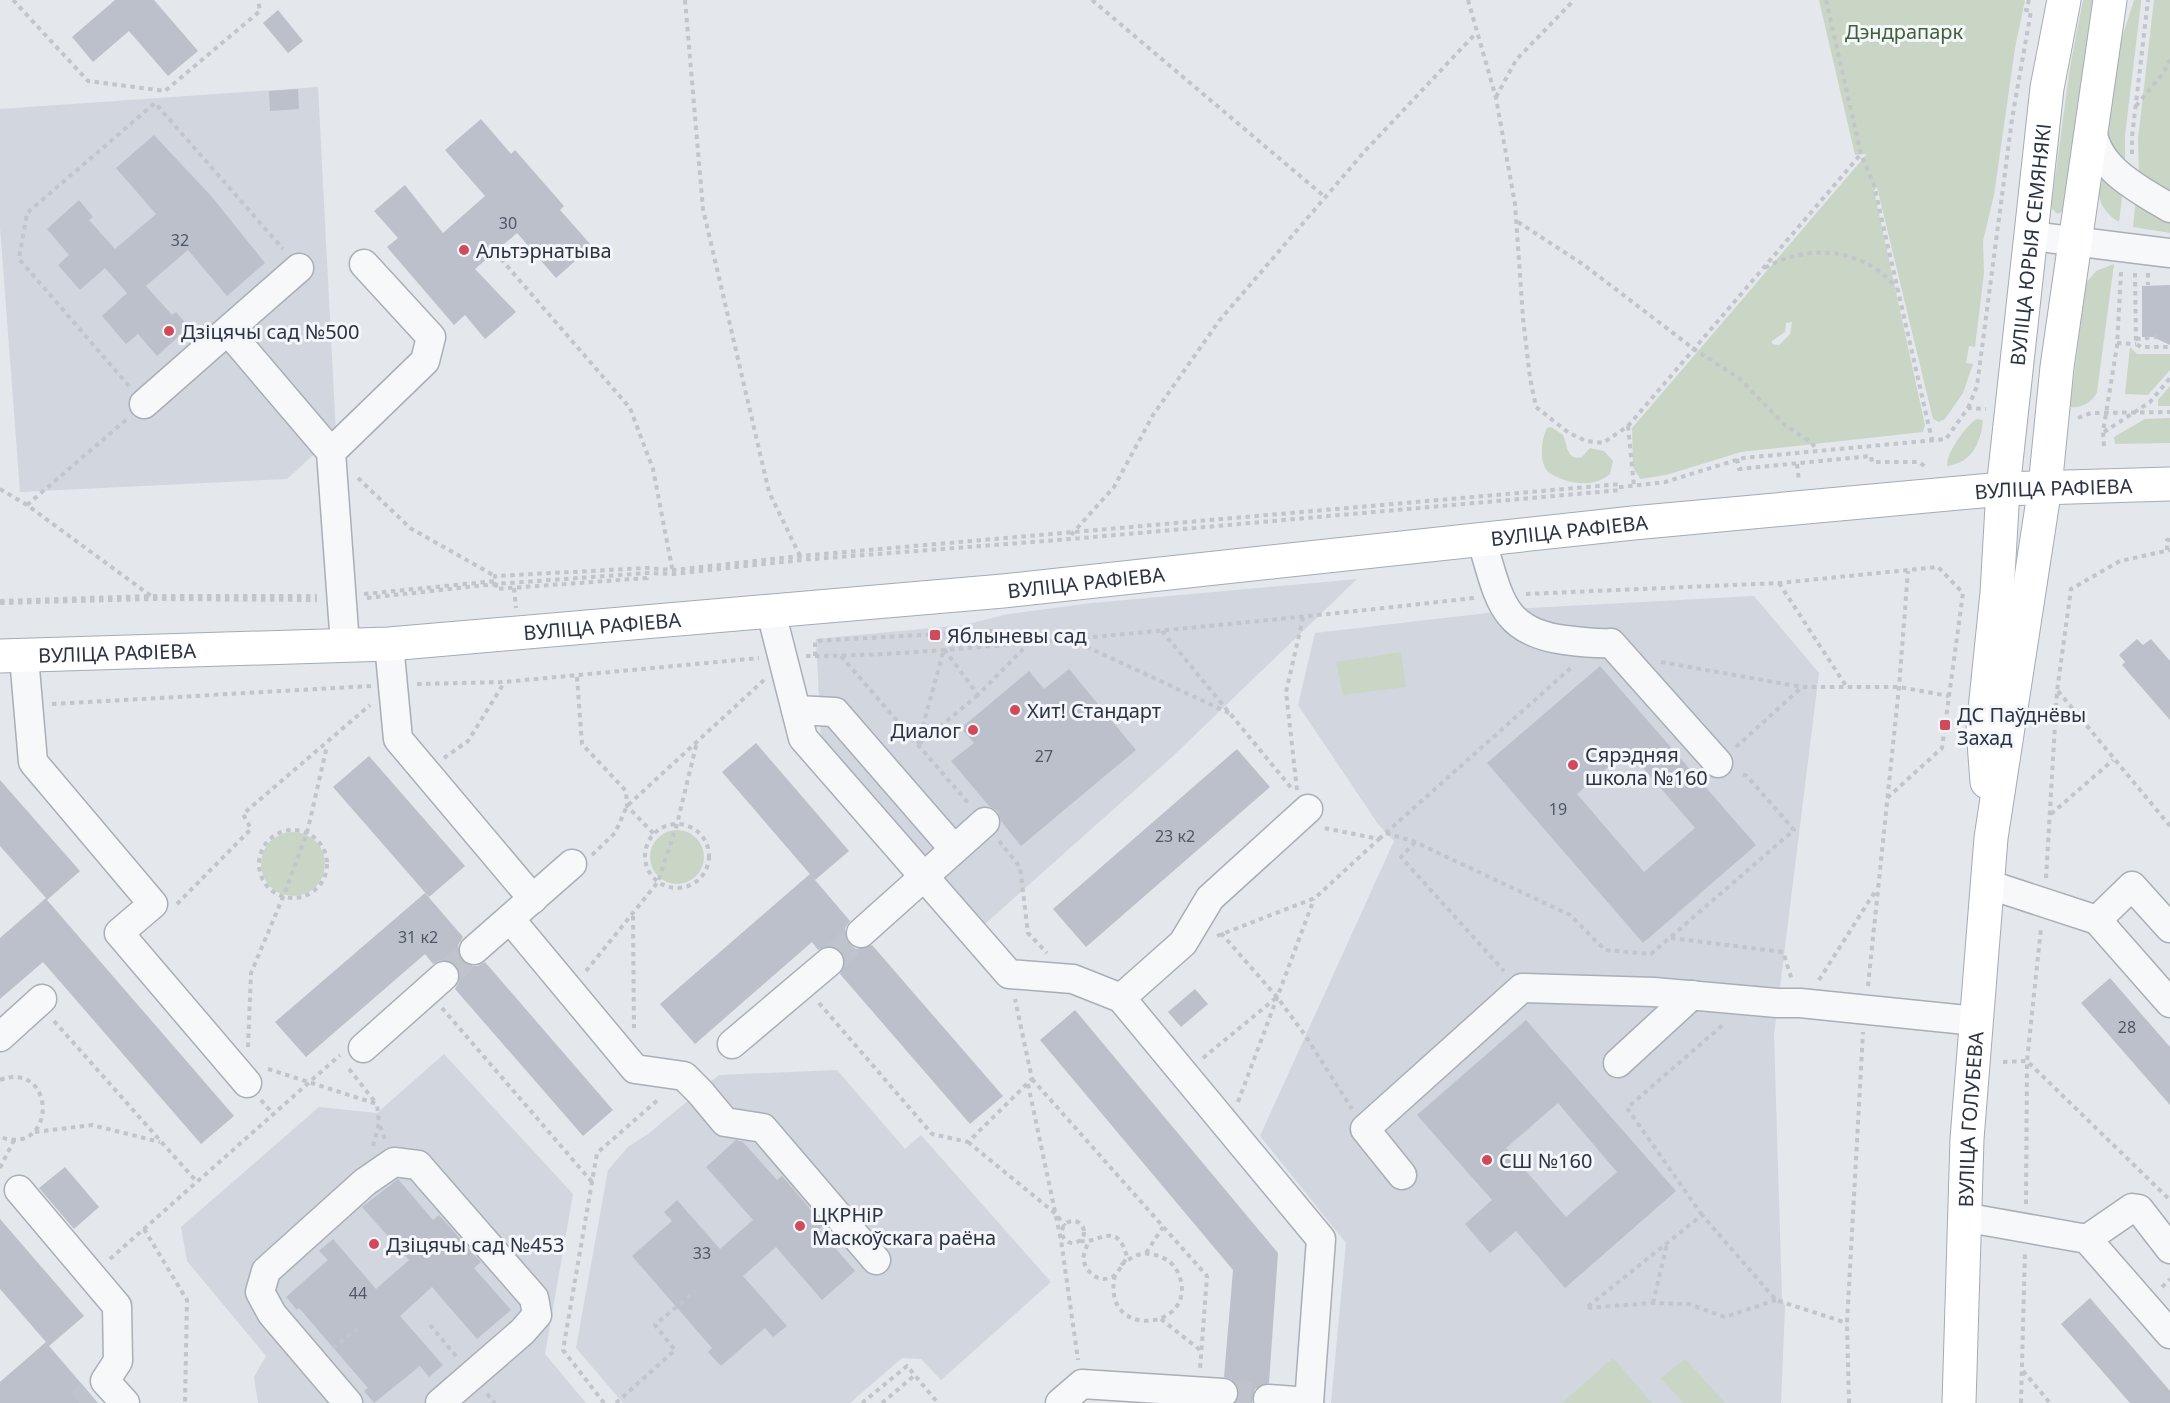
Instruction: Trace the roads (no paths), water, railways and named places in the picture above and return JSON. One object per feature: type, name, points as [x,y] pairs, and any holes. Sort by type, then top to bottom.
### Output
[{"type":"main road","name":"ВУЛІЦА ЮРЫЯ СЕМЯНЯКІ","points":[[2003,489],[2047,88],[2064,0]]},
{"type":"main road","name":"ВУЛІЦА ЮРЫЯ СЕМЯНЯКІ","points":[[2045,487],[2057,367],[2092,112],[2110,0]]},
{"type":"main road","name":"ВУЛІЦА РАФІЕВА","points":[[12,657],[389,644],[518,631],[771,612],[1003,591],[1481,539],[2003,489],[2170,484]]},
{"type":"main road","name":"ВУЛІЦА ГОЛУБЕВА","points":[[1959,1403],[1963,1217],[1991,838],[2045,487]]},
{"type":"main road","name":"ВУЛІЦА ГОЛУБЕВА","points":[[1991,838],[1983,729],[1997,593],[2003,489]]},
{"type":"lane","points":[[2092,112],[2092,136],[2104,160],[2170,207]]},
{"type":"lane","points":[[2031,236],[2170,253]]},
{"type":"lane","points":[[331,452],[425,361],[430,347],[431,337],[364,264]]},
{"type":"lane","points":[[144,404],[299,268]]},
{"type":"lane","points":[[228,331],[331,452],[345,645]]},
{"type":"lane","points":[[1481,539],[1499,595],[1508,612],[1520,627],[1539,637],[1610,650],[1718,763]]},
{"type":"lane","points":[[771,612],[803,738],[1009,974],[1073,979],[1121,998],[1321,1239],[1309,1402],[1268,1399]]},
{"type":"lane","points":[[389,644],[398,739],[533,899]]},
{"type":"lane","points":[[12,657],[29,705],[33,762],[153,904],[119,933],[247,1072]]},
{"type":"lane","points":[[796,710],[835,712],[954,849]]},
{"type":"lane","points":[[1121,998],[1183,943],[1210,898],[1308,809]]},
{"type":"lane","points":[[861,933],[985,822]]},
{"type":"lane","points":[[474,950],[581,861]]},
{"type":"lane","points":[[1987,884],[2097,920],[2170,1003]]},
{"type":"lane","points":[[2097,920],[2132,886],[2170,928]]},
{"type":"lane","points":[[510,919],[635,1069],[684,1076],[725,1122],[763,1128],[876,1260]]},
{"type":"lane","points":[[732,1044],[829,962]]},
{"type":"lane","points":[[351,1052],[436,984]]},
{"type":"lane","points":[[1402,1175],[1365,1129],[1522,988],[1692,995],[1800,1003],[1976,1021]]},
{"type":"lane","points":[[1618,1063],[1692,995]]},
{"type":"lane","points":[[0,1036],[40,1001]]},
{"type":"lane","points":[[348,1403],[272,1314],[260,1292],[266,1271],[382,1169],[394,1162],[418,1165],[534,1298],[537,1315],[522,1332],[440,1403]]},
{"type":"lane","points":[[19,1190],[117,1306],[118,1361],[98,1387],[124,1403]]},
{"type":"lane","points":[[2087,1239],[2132,1208],[2139,1209],[2170,1249]]},
{"type":"lane","points":[[1963,1217],[2087,1239],[2170,1334]]},
{"type":"lane","points":[[1060,1403],[1082,1384],[1211,1392]]},
{"type":"tunnel","points":[[829,962],[861,933]]},
{"type":"tunnel","points":[[444,976],[474,950]]},
{"type":"tunnel","points":[[1223,1393],[1268,1399]]},
{"type":"tunnel","points":[[79,1403],[90,1394]]},
{"type":"place","name":"Альтэрнатыва","points":[[464,250]]},
{"type":"place","name":"Дзіцячы сад №500","points":[[169,331]]},
{"type":"place","name":"Яблыневы сад","points":[[935,635]]},
{"type":"place","name":"Хит! Стандарт","points":[[1015,710]]},
{"type":"place","name":"ДС Паўднёвы Захад","points":[[1945,725]]},
{"type":"place","name":"Диалог","points":[[973,730]]},
{"type":"place","name":"Сярэдняя школа №160","points":[[1573,765]]},
{"type":"place","name":"СШ №160","points":[[1487,1160]]},
{"type":"place","name":"ЦКРНіР Маскоўскага раёна","points":[[800,1226]]},
{"type":"place","name":"Дзіцячы сад №453","points":[[374,1244]]},
{"type":"park label","name":"Дэндрапарк","points":[[1904,31]]}]
